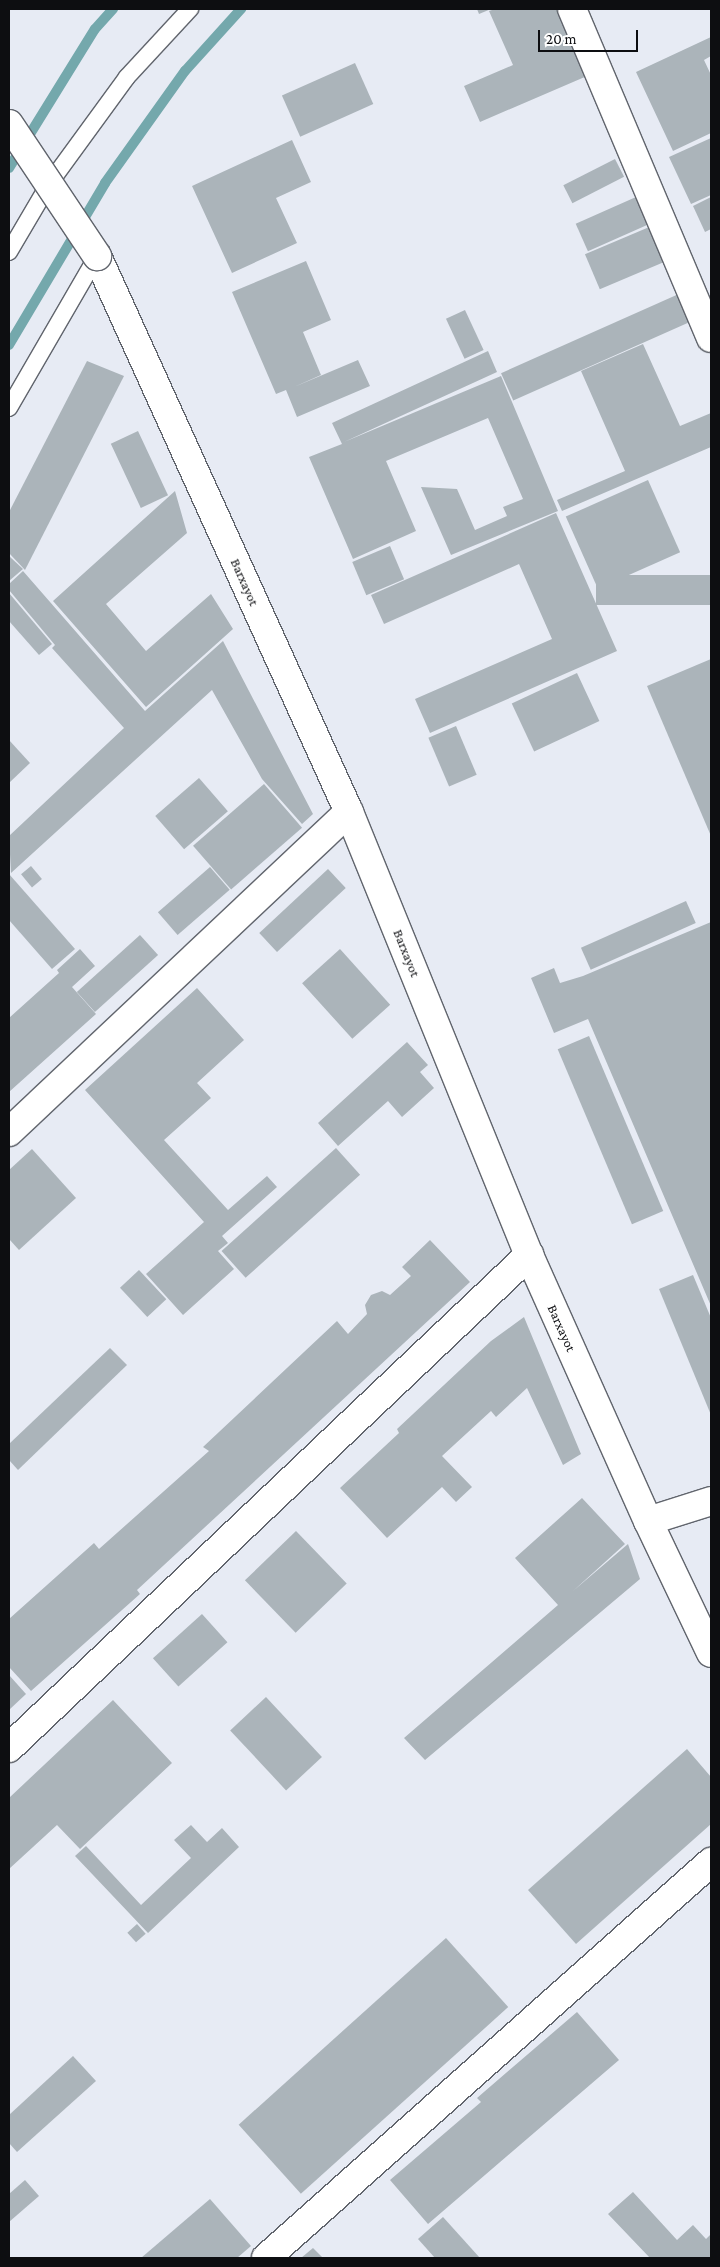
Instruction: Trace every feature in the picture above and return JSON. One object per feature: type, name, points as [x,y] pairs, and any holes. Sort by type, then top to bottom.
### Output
[{"type":"street","points":[[572,9],[711,338]]},
{"type":"street","name":"Barxayot","points":[[9,124],[97,256],[349,812],[529,1255],[648,1522],[711,1653]]},
{"type":"street","points":[[9,1132],[349,812]]},
{"type":"street","points":[[9,1748],[529,1255]]},
{"type":"street","points":[[648,1522],[711,1501]]},
{"type":"street","points":[[266,2258],[711,1862]]},
{"type":"lane","points":[[9,252],[49,184],[127,77],[190,9]]},
{"type":"lane","points":[[9,408],[97,256]]},
{"type":"building","points":[[477,9],[491,9],[479,14]]},
{"type":"building","points":[[495,9],[567,9],[594,73],[480,122],[464,86],[513,65],[489,11]]},
{"type":"building","points":[[711,37],[711,56],[704,60],[711,75],[711,133],[673,151],[636,72]]},
{"type":"building","points":[[355,63],[373,104],[300,137],[282,96]]},
{"type":"building","points":[[711,138],[711,195],[691,204],[669,157]]},
{"type":"building","points":[[292,140],[311,182],[276,198],[297,243],[232,273],[192,186]]},
{"type":"building","points":[[615,159],[624,177],[572,203],[563,185]]},
{"type":"building","points":[[636,197],[648,224],[588,251],[576,224]]},
{"type":"building","points":[[711,197],[711,229],[705,232],[693,206]]},
{"type":"building","points":[[654,225],[669,260],[600,289],[585,254]]},
{"type":"building","points":[[306,261],[331,320],[303,332],[321,375],[294,387],[358,360],[370,386],[297,417],[286,390],[276,394],[232,292]]},
{"type":"building","points":[[681,293],[693,320],[513,401],[501,373]]},
{"type":"building","points":[[465,310],[484,350],[465,359],[446,319]]},
{"type":"building","points":[[643,344],[680,426],[711,413],[711,447],[562,511],[557,500],[625,471],[581,371]]},
{"type":"building","points":[[488,351],[497,372],[344,442],[501,376],[558,511],[451,555],[421,487],[457,489],[475,530],[507,516],[503,507],[523,499],[488,418],[386,461],[416,531],[353,559],[309,457],[342,444],[332,423]]},
{"type":"building","points":[[87,361],[124,376],[25,570],[9,553],[9,512]]},
{"type":"building","points":[[138,431],[168,495],[141,508],[111,444]]},
{"type":"building","points":[[648,480],[680,552],[598,589],[566,517]]},
{"type":"building","points":[[175,491],[187,533],[106,604],[146,651],[211,594],[233,629],[146,707],[53,601]]},
{"type":"building","points":[[556,513],[617,651],[430,733],[415,699],[552,639],[519,564],[384,624],[371,595]]},
{"type":"building","points":[[390,546],[404,579],[366,595],[352,562]]},
{"type":"building","points":[[9,556],[23,569],[9,581]]},
{"type":"building","points":[[23,571],[145,711],[223,641],[313,814],[302,824],[262,779],[212,690],[11,873],[9,836],[124,728],[52,648],[55,645],[9,590],[9,584]]},
{"type":"building","points":[[596,575],[711,575],[711,605],[596,605]]},
{"type":"building","points":[[9,593],[52,644],[39,655],[9,621]]},
{"type":"building","points":[[711,659],[711,836],[647,686]]},
{"type":"building","points":[[577,673],[599,721],[534,751],[512,703]]},
{"type":"building","points":[[456,726],[477,775],[449,787],[428,738]]},
{"type":"building","points":[[9,740],[30,763],[9,783]]},
{"type":"building","points":[[199,778],[228,811],[184,849],[155,816]]},
{"type":"building","points":[[264,784],[302,828],[231,889],[193,846]]},
{"type":"building","points":[[31,866],[42,879],[32,887],[21,874]]},
{"type":"building","points":[[210,867],[230,890],[178,935],[158,912]]},
{"type":"building","points":[[328,869],[346,888],[277,952],[259,933]]},
{"type":"building","points":[[9,874],[75,949],[52,969],[9,920]]},
{"type":"building","points":[[686,901],[696,923],[591,970],[581,948]]},
{"type":"building","points":[[711,922],[711,1306],[588,1019],[554,1033],[531,978],[554,968],[560,983],[583,976]]},
{"type":"building","points":[[140,935],[158,955],[95,1012],[77,992]]},
{"type":"building","points":[[80,949],[95,966],[72,987],[96,1014],[9,1092],[9,1018],[59,973],[57,970]]},
{"type":"building","points":[[340,949],[390,1005],[352,1039],[302,983]]},
{"type":"building","points":[[197,988],[244,1040],[197,1083],[211,1098],[164,1140],[228,1210],[267,1176],[277,1187],[222,1236],[228,1243],[218,1251],[234,1269],[183,1315],[146,1274],[204,1222],[85,1090]]},
{"type":"building","points":[[589,1036],[663,1211],[632,1224],[558,1049]]},
{"type":"building","points":[[407,1042],[428,1065],[420,1072],[434,1088],[402,1117],[388,1101],[338,1146],[318,1123]]},
{"type":"building","points":[[336,1148],[360,1175],[246,1278],[222,1251]]},
{"type":"building","points":[[32,1149],[76,1198],[19,1250],[9,1239],[9,1170]]},
{"type":"building","points":[[430,1240],[470,1282],[137,1590],[140,1594],[31,1691],[9,1667],[9,1619],[94,1543],[99,1549],[209,1451],[203,1447],[337,1321],[348,1334],[367,1314],[365,1305],[371,1295],[382,1291],[390,1295],[411,1276],[402,1267]]},
{"type":"building","points":[[139,1270],[166,1299],[147,1317],[120,1288]]},
{"type":"building","points":[[693,1275],[711,1318],[711,1415],[659,1289]]},
{"type":"building","points":[[524,1317],[581,1454],[563,1465],[527,1388],[496,1417],[491,1411],[442,1456],[472,1487],[456,1502],[442,1487],[387,1538],[340,1488],[399,1433],[397,1429],[491,1341]]},
{"type":"building","points":[[110,1348],[127,1365],[18,1470],[9,1460],[9,1444]]},
{"type":"building","points":[[582,1498],[625,1544],[573,1591],[628,1544],[640,1579],[425,1760],[404,1738],[558,1605],[515,1558]]},
{"type":"building","points":[[296,1531],[347,1584],[296,1633],[245,1580]]},
{"type":"building","points":[[202,1614],[227,1642],[178,1686],[153,1658]]},
{"type":"building","points":[[9,1675],[26,1694],[9,1710]]},
{"type":"building","points":[[266,1697],[322,1757],[286,1790],[230,1730]]},
{"type":"building","points":[[113,1700],[172,1763],[80,1849],[57,1825],[9,1869],[9,1798]]},
{"type":"building","points":[[687,1749],[711,1777],[711,1824],[576,1944],[528,1890]]},
{"type":"building","points":[[191,1825],[207,1842],[222,1828],[239,1847],[148,1933],[75,1856],[86,1846],[141,1905],[191,1858],[174,1840]]},
{"type":"building","points":[[137,1924],[146,1934],[136,1942],[127,1933]]},
{"type":"building","points":[[446,1938],[508,2007],[301,2194],[239,2125]]},
{"type":"building","points":[[577,2012],[619,2060],[428,2224],[390,2180],[481,2102],[477,2098]]},
{"type":"building","points":[[73,2056],[96,2081],[17,2152],[9,2143],[9,2115]]},
{"type":"building","points":[[25,2180],[39,2196],[9,2222],[9,2194]]},
{"type":"building","points":[[633,2192],[677,2240],[693,2225],[706,2239],[711,2234],[711,2258],[650,2258],[608,2214]]},
{"type":"building","points":[[210,2199],[251,2246],[237,2258],[141,2258]]},
{"type":"building","points":[[443,2217],[480,2258],[435,2258],[418,2239]]},
{"type":"building","points":[[313,2248],[323,2258],[301,2258]]},
{"type":"waterway","points":[[9,168],[95,29],[113,9]]},
{"type":"waterway","points":[[9,345],[105,183],[185,71],[241,9]]}]
